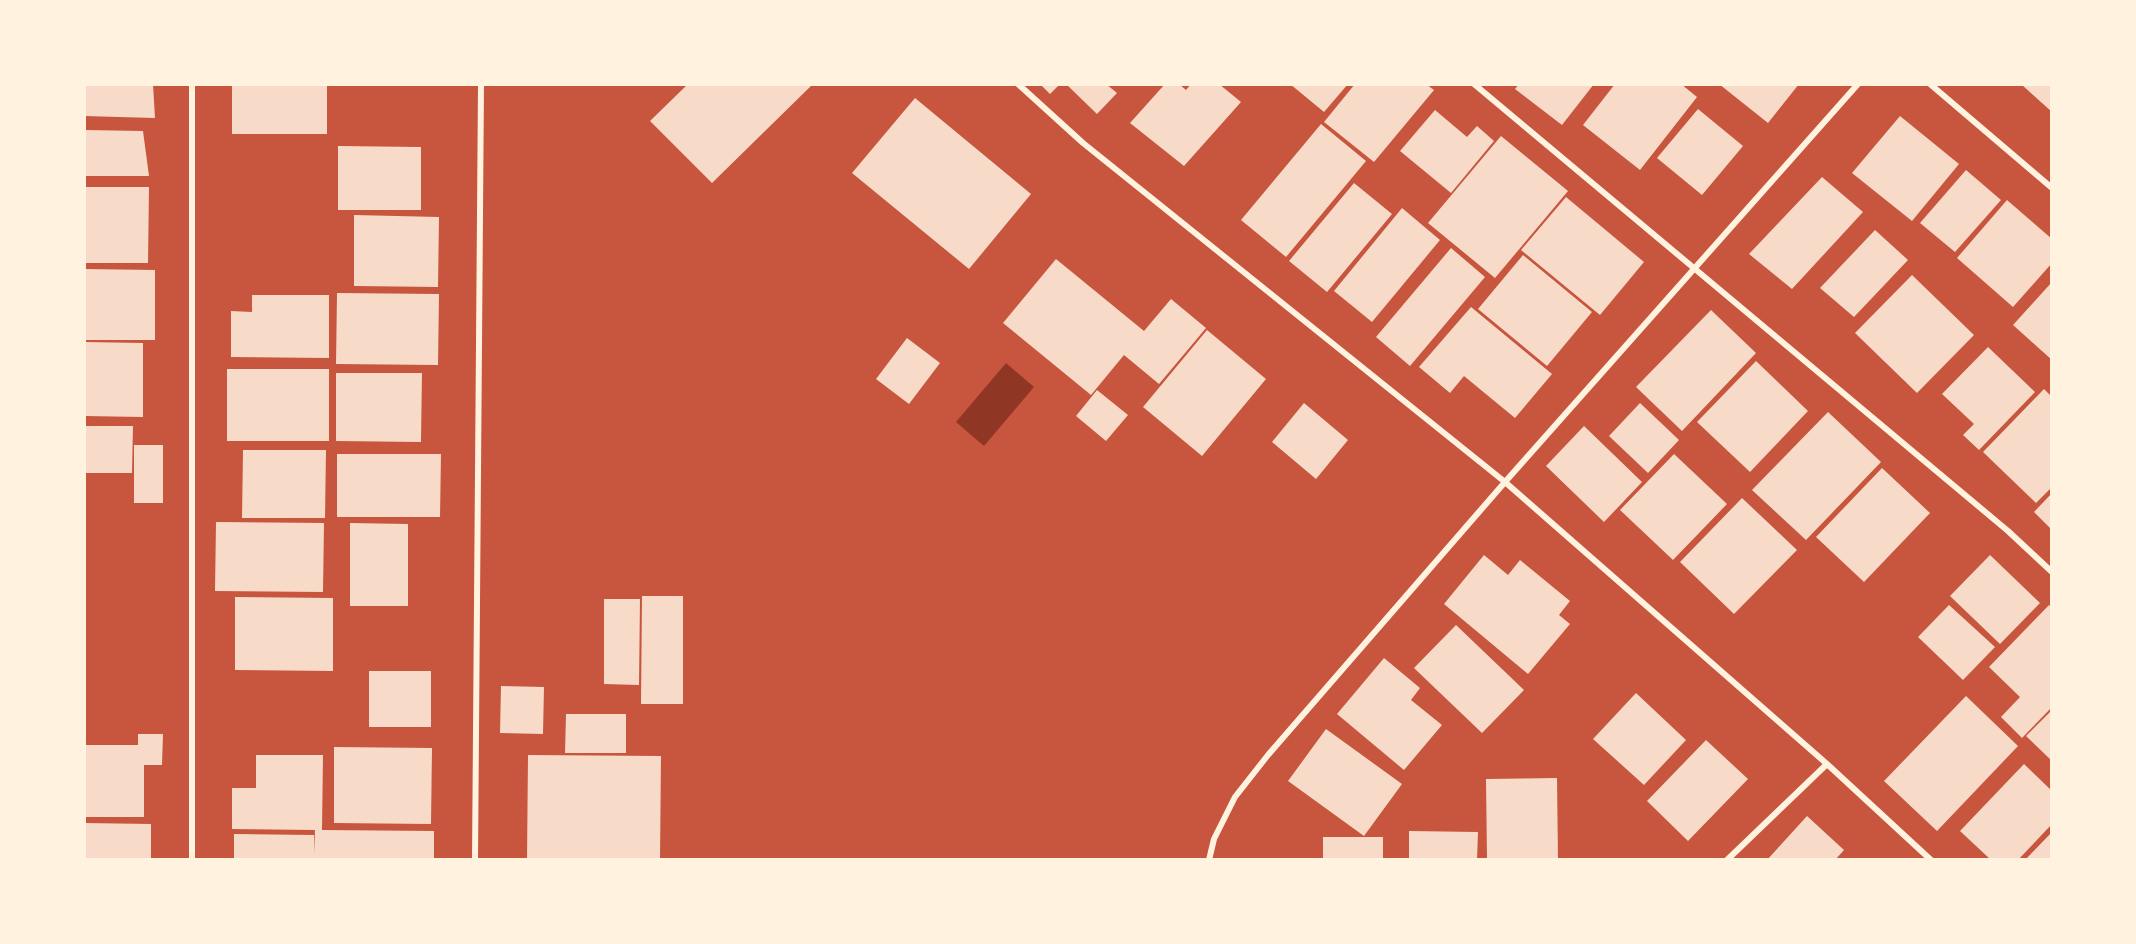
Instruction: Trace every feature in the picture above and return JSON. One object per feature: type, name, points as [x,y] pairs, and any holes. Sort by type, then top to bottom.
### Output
[{"type":"street","points":[[192,84],[192,860]]},
{"type":"street","points":[[475,860],[481,84]]},
{"type":"street","points":[[1018,84],[1083,143],[1506,482],[1827,764],[1931,860]]},
{"type":"street","points":[[1474,84],[2008,531],[2052,572]]},
{"type":"street","points":[[1209,860],[1214,839],[1236,797],[1268,755],[1858,84]]},
{"type":"street","points":[[1930,84],[2052,188]]},
{"type":"street","points":[[1728,860],[1827,764]]},
{"type":"shaded area","points":[[1006,363],[1034,387],[984,446],[956,422]]},
{"type":"building","points":[[84,84],[153,84],[155,118],[84,116]]},
{"type":"building","points":[[232,84],[327,84],[327,134],[232,134]]},
{"type":"building","points":[[688,84],[813,84],[712,183],[650,121]]},
{"type":"building","points":[[1040,84],[1060,84],[1050,94]]},
{"type":"building","points":[[1066,84],[1106,84],[1117,93],[1097,114]]},
{"type":"building","points":[[1165,84],[1179,84],[1186,90],[1191,84],[1219,84],[1241,102],[1184,166],[1130,123]]},
{"type":"building","points":[[1290,84],[1348,84],[1324,112]]},
{"type":"building","points":[[1355,84],[1426,84],[1434,90],[1374,162],[1324,122]]},
{"type":"building","points":[[1519,84],[1594,84],[1562,125],[1515,89]]},
{"type":"building","points":[[1615,84],[1681,84],[1697,97],[1640,170],[1583,125]]},
{"type":"building","points":[[1719,84],[1799,84],[1768,123]]},
{"type":"building","points":[[2052,84],[2052,112],[2022,85]]},
{"type":"building","points":[[915,98],[1031,194],[969,269],[852,173]]},
{"type":"building","points":[[1698,109],[1743,146],[1702,195],[1657,158]]},
{"type":"building","points":[[1435,110],[1467,137],[1477,126],[1494,141],[1451,193],[1400,151]]},
{"type":"building","points":[[1900,116],[1959,164],[1912,221],[1852,173]]},
{"type":"building","points":[[1321,124],[1366,161],[1286,257],[1241,220]]},
{"type":"building","points":[[84,130],[143,131],[149,176],[84,176]]},
{"type":"building","points":[[1501,136],[1568,191],[1495,278],[1428,223]]},
{"type":"building","points":[[338,146],[421,147],[421,210],[338,210]]},
{"type":"building","points":[[1966,170],[2001,200],[1955,252],[1920,223]]},
{"type":"building","points":[[1822,177],[1863,212],[1792,289],[1749,254]]},
{"type":"building","points":[[1354,183],[1392,214],[1327,292],[1289,261]]},
{"type":"building","points":[[84,187],[149,187],[148,263],[84,263]]},
{"type":"building","points":[[1566,197],[1644,262],[1600,315],[1521,250]]},
{"type":"building","points":[[2007,200],[2052,239],[2052,263],[2013,307],[1957,258]]},
{"type":"building","points":[[1402,208],[1440,240],[1372,322],[1334,291]]},
{"type":"building","points":[[354,215],[439,217],[438,287],[354,286]]},
{"type":"building","points":[[1875,230],[1908,260],[1854,317],[1820,288]]},
{"type":"building","points":[[1451,248],[1485,277],[1410,366],[1376,337]]},
{"type":"building","points":[[1523,255],[1592,312],[1547,366],[1478,309]]},
{"type":"building","points":[[1056,259],[1144,331],[1171,299],[1206,328],[1159,384],[1124,355],[1091,395],[1003,323]]},
{"type":"building","points":[[84,269],[155,270],[155,340],[84,340]]},
{"type":"building","points":[[1912,275],[1974,335],[1917,393],[1855,333]]},
{"type":"building","points":[[2052,282],[2052,360],[2013,325]]},
{"type":"building","points":[[337,293],[439,294],[438,365],[336,364]]},
{"type":"building","points":[[252,295],[329,295],[329,358],[231,357],[231,311],[252,312]]},
{"type":"building","points":[[1471,307],[1552,374],[1515,418],[1464,376],[1450,393],[1419,367]]},
{"type":"building","points":[[1711,310],[1756,353],[1682,431],[1636,387]]},
{"type":"building","points":[[1207,330],[1266,379],[1202,456],[1143,407]]},
{"type":"building","points":[[907,338],[940,363],[909,404],[876,379]]},
{"type":"building","points":[[84,342],[143,343],[143,417],[84,416]]},
{"type":"building","points":[[1988,347],[2035,392],[1979,450],[1963,435],[1974,424],[1942,394]]},
{"type":"building","points":[[1756,361],[1808,411],[1750,472],[1697,422]]},
{"type":"building","points":[[227,369],[329,369],[329,441],[227,441]]},
{"type":"building","points":[[336,373],[422,373],[421,442],[336,441]]},
{"type":"building","points":[[2044,389],[2052,397],[2052,487],[2036,503],[1983,452]]},
{"type":"building","points":[[1097,390],[1128,415],[1106,441],[1076,416]]},
{"type":"building","points":[[1304,403],[1348,440],[1316,479],[1272,442]]},
{"type":"building","points":[[1640,403],[1679,440],[1648,473],[1609,436]]},
{"type":"building","points":[[1828,412],[1881,462],[1806,540],[1752,490]]},
{"type":"building","points":[[84,426],[133,426],[132,473],[84,473]]},
{"type":"building","points":[[1584,426],[1642,482],[1604,522],[1546,466]]},
{"type":"building","points":[[134,445],[163,445],[163,503],[134,503]]},
{"type":"building","points":[[243,450],[326,450],[325,518],[242,518]]},
{"type":"building","points":[[337,454],[441,454],[440,517],[337,517]]},
{"type":"building","points":[[1674,454],[1727,504],[1673,560],[1620,510]]},
{"type":"building","points":[[1882,468],[1930,513],[1864,582],[1816,537]]},
{"type":"building","points":[[2052,493],[2052,530],[2034,512]]},
{"type":"building","points":[[1742,498],[1797,550],[1734,614],[1680,562]]},
{"type":"building","points":[[216,522],[324,523],[323,592],[215,591]]},
{"type":"building","points":[[350,523],[408,524],[408,606],[350,606]]},
{"type":"building","points":[[1484,555],[1508,575],[1520,560],[1570,601],[1559,615],[1570,624],[1528,674],[1444,604]]},
{"type":"building","points":[[1990,555],[2040,603],[2000,644],[1950,596]]},
{"type":"building","points":[[642,596],[683,596],[683,704],[641,704]]},
{"type":"building","points":[[235,597],[333,598],[333,671],[235,670]]},
{"type":"building","points":[[604,599],[640,599],[639,685],[604,684]]},
{"type":"building","points":[[1949,605],[1995,647],[1963,680],[1918,637]]},
{"type":"building","points":[[2049,605],[2052,608],[2052,707],[2022,738],[2001,717],[2020,697],[1989,667]]},
{"type":"building","points":[[1456,625],[1524,690],[1482,733],[1414,668]]},
{"type":"building","points":[[1384,658],[1420,688],[1411,700],[1442,725],[1404,770],[1337,714]]},
{"type":"building","points":[[369,671],[431,671],[431,727],[369,727]]},
{"type":"building","points":[[501,686],[544,687],[543,734],[500,733]]},
{"type":"building","points":[[1636,693],[1686,740],[1644,785],[1593,739]]},
{"type":"building","points":[[1966,696],[2018,746],[1937,831],[1884,781]]},
{"type":"building","points":[[2052,710],[2052,761],[2026,736]]},
{"type":"building","points":[[566,714],[626,714],[626,753],[565,753]]},
{"type":"building","points":[[1326,729],[1402,784],[1364,836],[1288,781]]},
{"type":"building","points":[[138,734],[163,734],[162,765],[144,765],[144,817],[84,817],[84,745],[138,745]]},
{"type":"building","points":[[1706,740],[1748,779],[1688,841],[1647,801]]},
{"type":"building","points":[[334,747],[432,748],[431,824],[334,823]]},
{"type":"building","points":[[256,755],[323,755],[322,830],[434,831],[434,860],[234,860],[234,834],[314,835],[314,854],[315,830],[232,829],[232,788],[256,788]]},
{"type":"building","points":[[528,755],[661,756],[660,860],[527,860]]},
{"type":"building","points":[[2024,764],[2052,791],[2052,824],[2018,860],[1991,860],[1960,831]]},
{"type":"building","points":[[1557,778],[1558,860],[1487,860],[1486,779]]},
{"type":"building","points":[[1807,816],[1844,850],[1835,860],[1767,860]]},
{"type":"building","points":[[84,823],[151,824],[151,860],[84,860]]},
{"type":"building","points":[[1409,831],[1478,832],[1477,860],[1409,860]]},
{"type":"building","points":[[2052,832],[2052,860],[2025,860]]},
{"type":"building","points":[[1323,837],[1383,837],[1383,860],[1323,860]]}]
